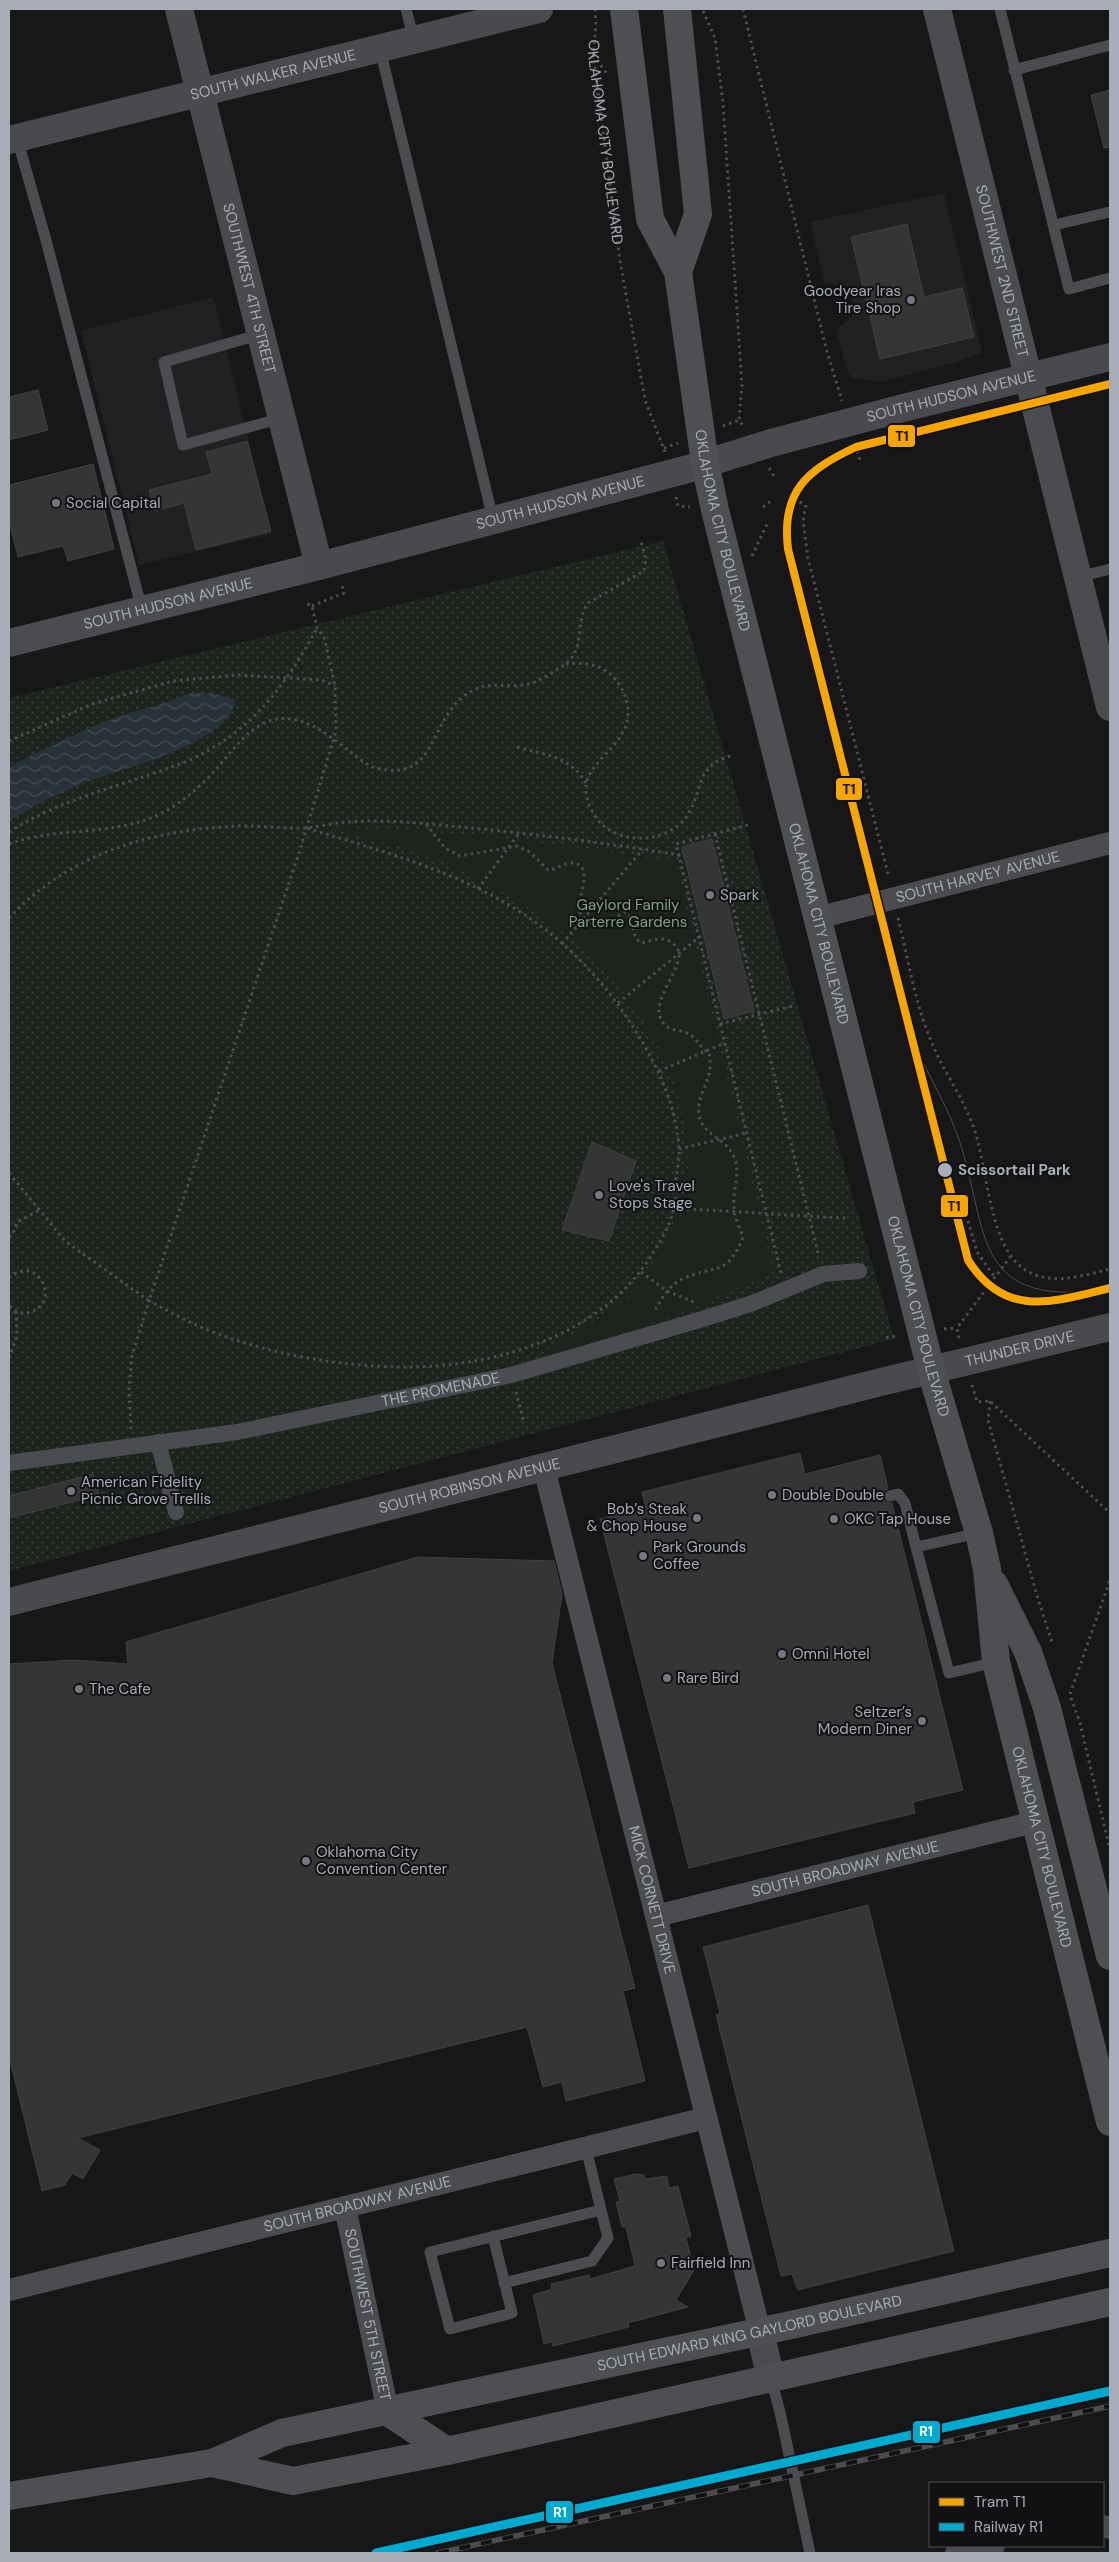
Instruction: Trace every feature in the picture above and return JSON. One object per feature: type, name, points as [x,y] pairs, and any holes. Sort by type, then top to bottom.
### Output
[{"type":"main road","name":"SOUTHWEST 4TH STREET","points":[[179,9],[319,566]]},
{"type":"main road","name":"SOUTH WALKER AVENUE","points":[[13,139],[539,9]]},
{"type":"main road","name":"OKLAHOMA CITY BOULEVARD","points":[[624,9],[650,219],[678,272],[705,463],[931,1370],[987,1569],[996,1662],[1034,1822],[1110,2122]]},
{"type":"main road","name":"OKLAHOMA CITY BOULEVARD","points":[[677,9],[698,214],[678,272]]},
{"type":"main road","name":"SOUTH HUDSON AVENUE","points":[[319,566],[900,409],[1110,357]]},
{"type":"main road","name":"THUNDER DRIVE","points":[[931,1370],[1110,1327]]},
{"type":"main road","name":"SOUTH ROBINSON AVENUE","points":[[9,1602],[931,1370]]},
{"type":"main road","name":"OKLAHOMA CITY BOULEVARD","points":[[987,1569],[1028,1652],[1047,1708],[1110,1956]]},
{"type":"main road","name":"SOUTH EDWARD KING GAYLORD BOULEVARD","points":[[212,2463],[282,2433],[760,2332],[1110,2254]]},
{"type":"main road","points":[[9,2496],[212,2463],[293,2481],[447,2451],[1110,2302]]},
{"type":"main road","name":"SOUTHWEST 5TH STREET","points":[[388,2412],[447,2451]]},
{"type":"street","name":"SOUTHWEST 2ND STREET","points":[[937,9],[1110,707]]},
{"type":"street","name":"SOUTH HUDSON AVENUE","points":[[9,643],[319,566]]},
{"type":"street","name":"SOUTH HARVEY AVENUE","points":[[817,918],[1110,844]]},
{"type":"street","name":"THE PROMENADE","points":[[9,1463],[237,1432],[503,1377],[753,1303],[823,1274],[859,1271]]},
{"type":"street","points":[[158,1442],[176,1512]]},
{"type":"street","name":"MICK CORNETT DRIVE","points":[[544,1468],[760,2332]]},
{"type":"street","name":"SOUTH BROADWAY AVENUE","points":[[656,1916],[1034,1822]]},
{"type":"street","name":"SOUTH BROADWAY AVENUE","points":[[9,2290],[706,2118]]},
{"type":"street","name":"SOUTHWEST 5TH STREET","points":[[344,2207],[388,2412]]},
{"type":"street","points":[[760,2332],[771,2379]]},
{"type":"street","points":[[956,2553],[989,2547]]},
{"type":"lane","points":[[406,9],[414,40]]},
{"type":"lane","points":[[1001,9],[1014,70],[1069,289],[1110,278]]},
{"type":"lane","points":[[1014,70],[1110,44]]},
{"type":"lane","points":[[380,49],[493,519]]},
{"type":"lane","points":[[13,139],[49,253],[142,610]]},
{"type":"lane","points":[[1054,225],[1110,212]]},
{"type":"lane","points":[[261,334],[164,362],[183,445],[282,418]]},
{"type":"lane","points":[[1078,577],[1110,569]]},
{"type":"lane","points":[[890,1496],[898,1494],[905,1503],[949,1673],[996,1662]]},
{"type":"lane","points":[[916,1547],[978,1533]]},
{"type":"lane","points":[[504,2282],[592,2261],[608,2238],[586,2148]]},
{"type":"lane","points":[[493,2236],[512,2314],[450,2329],[430,2252],[493,2236],[601,2210]]},
{"type":"lane","points":[[771,2379],[780,2412],[810,2553]]},
{"type":"path","name":"OKLAHOMA CITY BOULEVARD","points":[[595,9],[596,25],[592,54],[620,261],[645,400],[664,448]]},
{"type":"path","points":[[702,9],[715,38],[728,156],[742,385],[739,420]]},
{"type":"path","points":[[743,9],[826,348],[841,397]]},
{"type":"path","points":[[592,54],[612,81]]},
{"type":"path","points":[[788,496],[802,503]]},
{"type":"path","points":[[763,507],[772,500]]},
{"type":"path","points":[[759,541],[767,524]]},
{"type":"path","points":[[9,844],[34,836],[114,829],[160,814],[188,796],[248,735],[272,720],[300,721],[316,728],[373,767],[386,770],[405,768],[422,760],[431,749],[452,706],[464,695],[484,685],[532,683],[570,660],[576,648],[583,609],[588,603],[644,571],[646,560],[642,540]]},
{"type":"path","points":[[312,606],[344,593],[342,585]]},
{"type":"path","points":[[133,1446],[129,1389],[132,1356],[334,740],[338,717],[335,686],[324,637],[318,628],[312,606],[306,603]]},
{"type":"path","points":[[9,832],[29,819],[67,802],[200,756],[237,732],[256,716],[287,679],[318,628]]},
{"type":"path","points":[[565,664],[595,666],[607,671],[624,692],[627,704],[628,715],[625,728],[596,764],[587,786]]},
{"type":"path","points":[[9,741],[92,704],[165,683],[227,675],[322,680],[335,686]]},
{"type":"path","points":[[516,747],[548,755],[573,766],[587,786],[590,806],[602,824],[611,831],[633,838],[652,837],[669,831],[682,821],[693,804],[706,770],[720,758],[731,756]]},
{"type":"path","points":[[9,918],[23,904],[66,872],[94,857],[152,836],[235,826],[306,828],[347,822],[426,824],[519,833],[632,847],[685,856]]},
{"type":"path","points":[[426,824],[445,848],[460,856],[509,846],[524,848],[548,870],[570,863],[580,867],[585,879],[579,908],[584,919],[598,926],[625,912],[632,919],[633,934],[638,941],[645,943],[666,939],[677,946],[679,952],[674,972],[660,1002],[660,1016],[663,1024],[669,1028],[690,1034],[704,1051],[708,1052]]},
{"type":"path","points":[[748,826],[676,844],[784,1289]]},
{"type":"path","points":[[9,1173],[38,1211],[65,1241],[150,1300],[193,1324],[246,1342],[296,1355],[349,1363],[415,1367],[450,1364],[484,1358],[556,1337],[583,1322],[615,1298],[641,1272],[658,1244],[674,1209],[679,1149],[674,1118],[659,1071],[618,1002],[606,987],[562,944],[520,912],[478,889],[418,862],[306,828]]},
{"type":"path","points":[[478,889],[519,833]]},
{"type":"path","points":[[715,834],[823,1274]]},
{"type":"path","points":[[632,847],[633,838]]},
{"type":"path","points":[[562,944],[643,849]]},
{"type":"path","points":[[618,1002],[704,934]]},
{"type":"path","points":[[720,1024],[793,1006]]},
{"type":"path","points":[[659,1071],[708,1052],[724,1043]]},
{"type":"path","points":[[659,1332],[656,1308],[667,1291],[682,1280],[717,1269],[731,1261],[743,1237],[734,1210],[733,1194],[738,1171],[736,1161],[730,1149],[709,1132],[700,1117],[699,1103],[711,1070],[708,1052]]},
{"type":"path","points":[[679,1149],[746,1133]]},
{"type":"path","points":[[674,1209],[734,1210],[766,1214],[846,1218]]},
{"type":"path","points":[[9,1237],[13,1234],[17,1222],[38,1211]]},
{"type":"path","points":[[968,1221],[977,1252],[994,1276]]},
{"type":"path","points":[[957,1328],[1010,1257],[1028,1273],[1054,1280],[1110,1269]]},
{"type":"path","points":[[9,1278],[15,1273],[29,1272],[41,1279],[44,1286],[44,1300],[35,1310],[29,1313],[16,1312],[9,1306]]},
{"type":"path","points":[[641,1272],[667,1291],[720,1313]]},
{"type":"path","points":[[9,1358],[17,1336],[16,1312]]},
{"type":"path","points":[[990,1401],[988,1420],[1038,1599],[1055,1651]]},
{"type":"path","points":[[977,1402],[990,1401],[1110,1513]]},
{"type":"path","points":[[1070,1694],[1110,1580]]},
{"type":"path","points":[[1067,1686],[1080,1723],[1110,1850]]},
{"type":"shaded area","name":"Goodyear Iras Tire Shop","points":[[944,193],[982,352],[957,362],[880,382],[853,378],[848,373],[836,330],[855,313],[849,287],[825,283],[810,222]]},
{"type":"shaded area","points":[[213,297],[272,534],[139,565],[81,331]]},
{"type":"green space","points":[[663,541],[894,1339],[9,1571],[9,698]]},
{"type":"green space","name":"Gaylord Family Parterre Gardens","points":[[324,827],[368,828],[500,838],[676,862],[773,1272],[678,1314],[547,1358],[548,1347],[614,1309],[633,1292],[654,1262],[676,1218],[685,1192],[688,1153],[683,1114],[672,1076],[655,1040],[633,1006],[608,974],[580,946],[550,922],[505,894],[443,862],[393,845]]},
{"type":"water","points":[[191,693],[212,693],[235,700],[228,716],[214,730],[194,742],[171,753],[74,787],[9,821],[9,767],[107,721]]},
{"type":"building","points":[[1110,90],[1110,147],[1104,148],[1091,95]]},
{"type":"building","points":[[907,224],[924,297],[962,288],[974,337],[880,359],[851,237]]},
{"type":"building","points":[[38,390],[48,430],[9,440],[9,397]]},
{"type":"building","points":[[247,441],[271,531],[196,550],[184,503],[155,511],[149,490],[212,474],[206,452]]},
{"type":"building","name":"Social Capital","points":[[93,464],[114,549],[68,561],[63,546],[18,557],[9,521],[9,485]]},
{"type":"building","name":"Spark","points":[[712,839],[754,1011],[724,1019],[682,847]]},
{"type":"building","name":"Love's Travel Stops Stage","points":[[592,1142],[636,1161],[609,1241],[562,1230]]},
{"type":"building","name":"Omni Hotel","points":[[800,1453],[805,1474],[880,1455],[888,1489],[884,1491],[883,1497],[885,1502],[892,1503],[963,1790],[913,1802],[915,1813],[689,1868],[600,1519],[646,1508],[642,1492]]},
{"type":"building","points":[[93,1474],[99,1495],[9,1518],[9,1496]]},
{"type":"building","name":"Oklahoma City Convention Center","points":[[418,1557],[554,1561],[562,1594],[552,1663],[635,1988],[623,1991],[645,2081],[566,2101],[562,2082],[543,2087],[527,2027],[78,2138],[100,2150],[83,2179],[72,2173],[65,2185],[42,2191],[9,2056],[9,1664],[75,1660],[128,1664],[126,1642]]},
{"type":"building","points":[[868,1905],[954,2251],[798,2290],[792,2274],[781,2276],[716,2015],[720,2013],[703,1947]]},
{"type":"building","name":"Fairfield Inn","points":[[636,2174],[644,2175],[645,2179],[667,2176],[669,2188],[678,2186],[691,2236],[686,2238],[694,2270],[676,2300],[688,2307],[628,2323],[629,2327],[553,2346],[552,2342],[544,2344],[533,2295],[552,2289],[551,2284],[589,2275],[590,2279],[635,2266],[626,2227],[622,2227],[616,2202],[620,2201],[614,2179]]},
{"type":"tram line","name":"T1","points":[[1110,384],[856,447],[824,464],[801,485],[794,497],[789,512],[787,529],[788,549],[968,1260],[982,1279],[998,1291],[1014,1298],[1050,1301],[1110,1288]]},
{"type":"tram line","points":[[909,1031],[952,1121],[967,1168],[982,1228],[991,1252],[1005,1272],[1027,1286],[1058,1292],[1101,1290]]},
{"type":"railway","points":[[438,2553],[1110,2406]]},
{"type":"rail line","name":"R1","points":[[376,2553],[1110,2391]]},
{"type":"place","name":"Goodyear Iras Tire Shop","points":[[911,300]]},
{"type":"place","name":"Social Capital","points":[[56,503]]},
{"type":"place","name":"Spark","points":[[710,895]]},
{"type":"place","name":"Scissortail Park","points":[[945,1170]]},
{"type":"place","name":"Love's Travel Stops Stage","points":[[599,1195]]},
{"type":"place","name":"American Fidelity Picnic Grove Trellis","points":[[71,1491]]},
{"type":"place","name":"Double Double","points":[[772,1495]]},
{"type":"place","name":"Bob’s Steak & Chop House","points":[[697,1518]]},
{"type":"place","name":"OKC Tap House","points":[[834,1519]]},
{"type":"place","name":"Park Grounds Coffee","points":[[643,1556]]},
{"type":"place","name":"Omni Hotel","points":[[782,1654]]},
{"type":"place","name":"Rare Bird","points":[[667,1678]]},
{"type":"place","name":"The Cafe","points":[[79,1689]]},
{"type":"place","name":"Seltzer’s Modern Diner","points":[[922,1721]]},
{"type":"place","name":"Oklahoma City Convention Center","points":[[306,1861]]},
{"type":"place","name":"Fairfield Inn","points":[[661,2263]]}]
